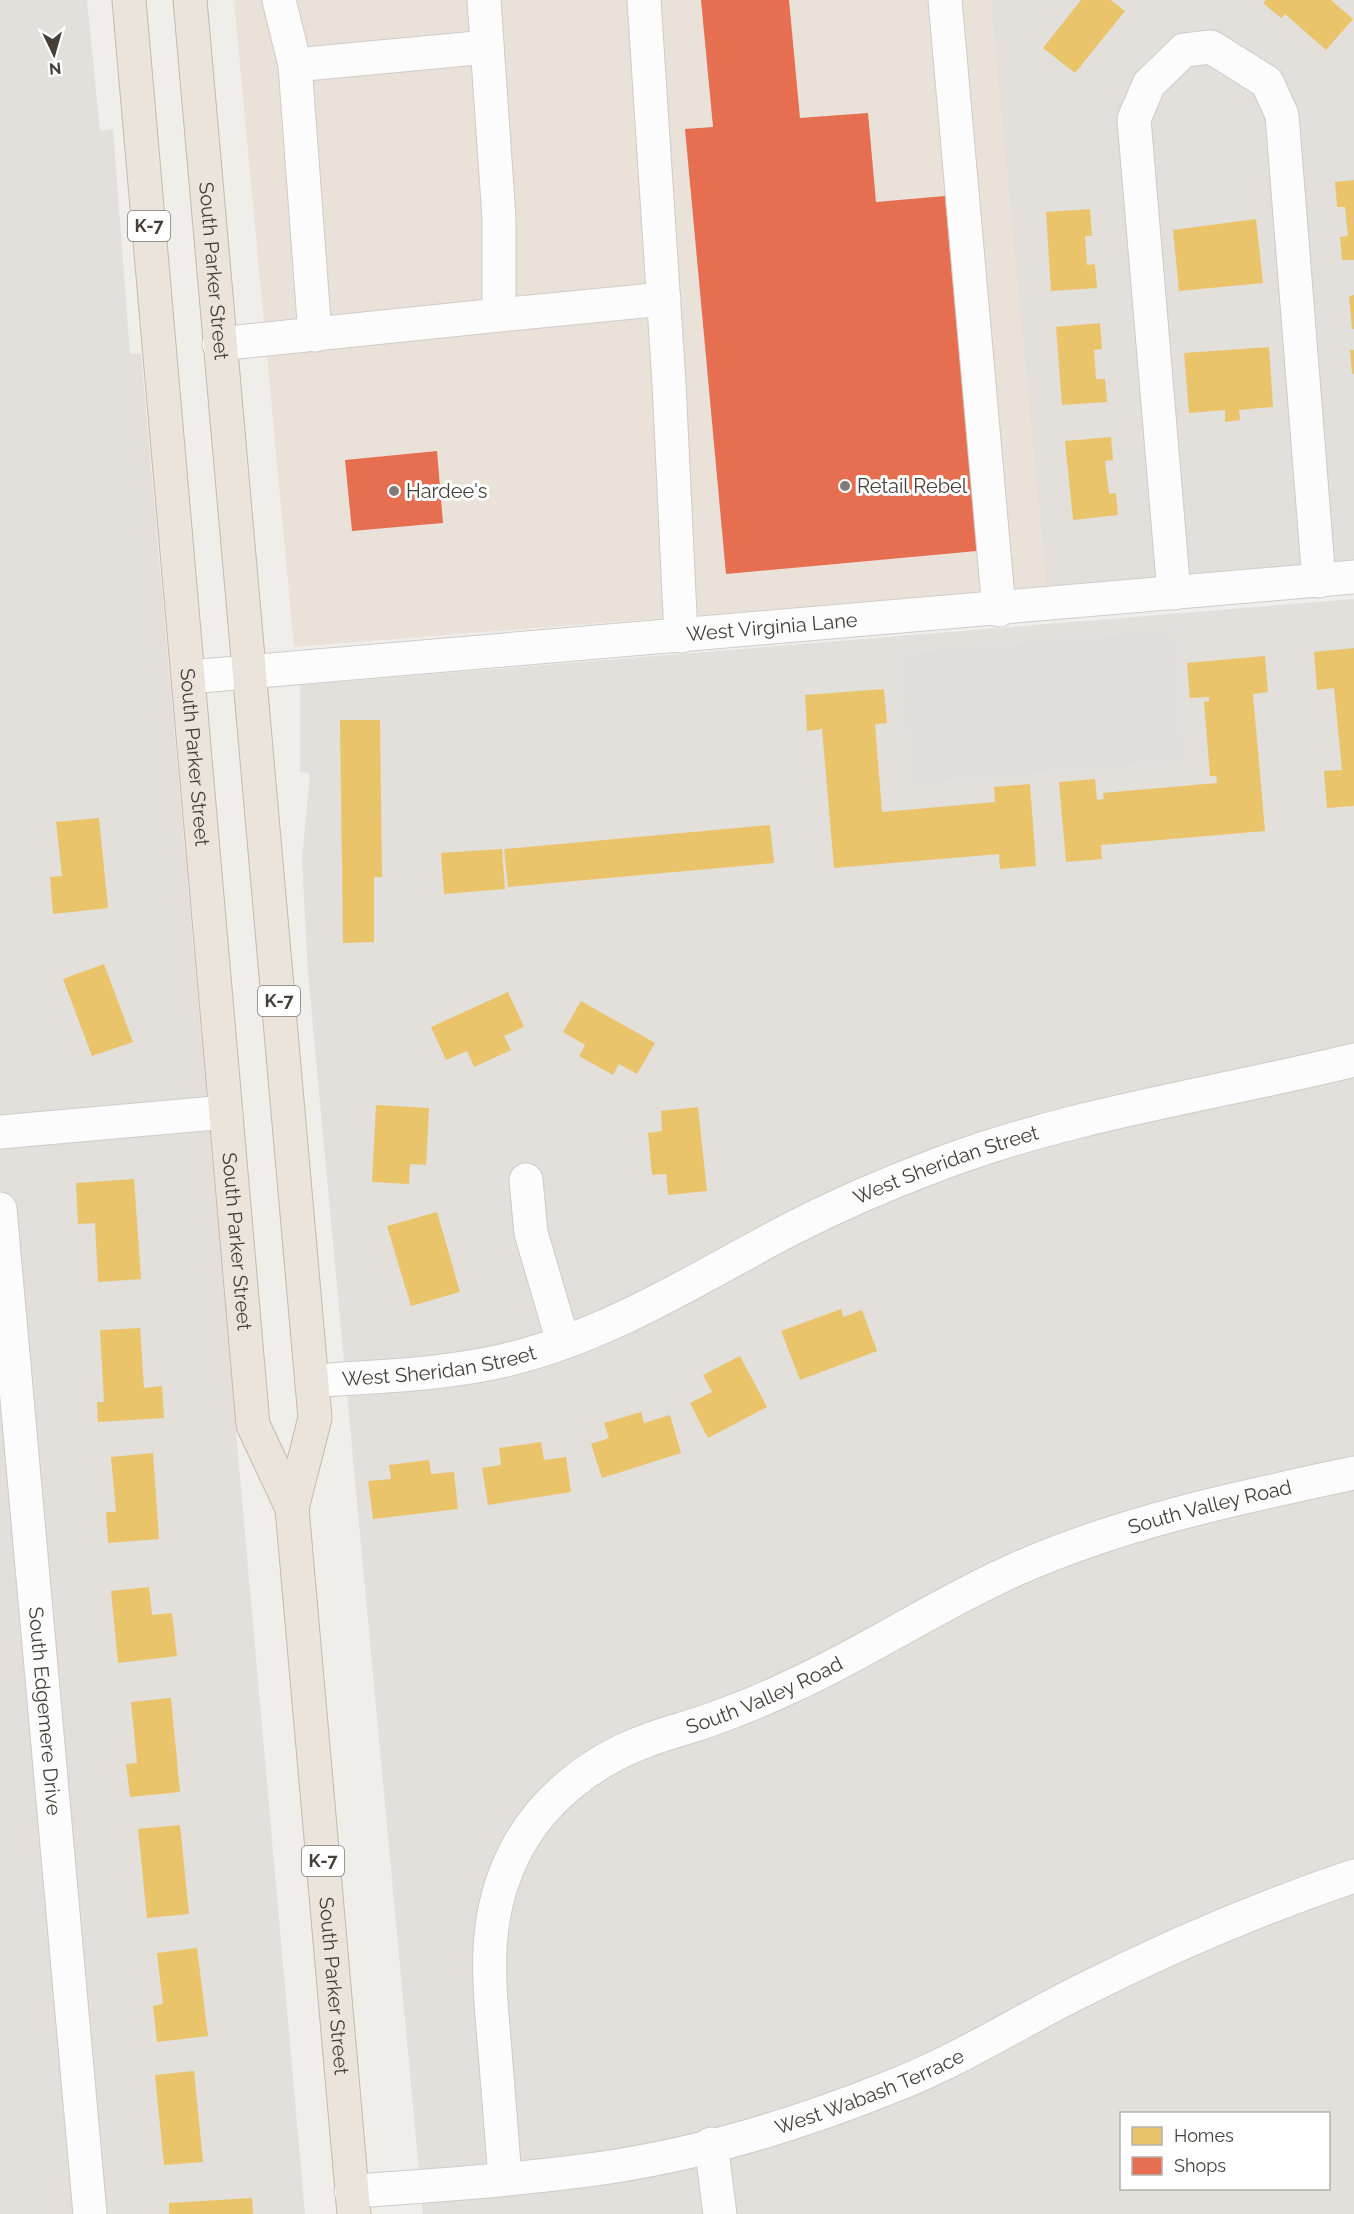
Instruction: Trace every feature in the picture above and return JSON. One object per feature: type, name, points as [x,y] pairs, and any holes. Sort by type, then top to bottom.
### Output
[{"type":"highway","name":"South Parker Street","points":[[129,0],[253,1425],[292,1508]]},
{"type":"highway","name":"South Parker Street","points":[[190,0],[315,1418],[292,1508],[352,2203]]},
{"type":"street","points":[[279,0],[295,65],[315,334]]},
{"type":"street","points":[[484,0],[499,218],[499,315]]},
{"type":"street","points":[[644,0],[664,299],[681,636]]},
{"type":"street","points":[[945,0],[999,610]]},
{"type":"street","points":[[295,65],[487,46]]},
{"type":"street","points":[[1174,593],[1134,119],[1149,84],[1184,50],[1211,47],[1267,82],[1282,115],[1319,581]]},
{"type":"street","points":[[219,344],[664,299]]},
{"type":"street","name":"West Virginia Lane","points":[[189,677],[999,610],[1354,577]]},
{"type":"street","name":"West Sheridan Street","points":[[312,1382],[455,1368],[509,1359],[563,1342],[636,1314],[787,1231],[858,1197],[942,1163],[1025,1135],[1105,1113],[1354,1060]]},
{"type":"street","points":[[0,1132],[225,1112]]},
{"type":"street","name":"West Sheridan Street","points":[[526,1180],[531,1233],[563,1342]]},
{"type":"street","name":"South Edgemere Drive","points":[[0,1209],[90,2214]]},
{"type":"street","name":"South Valley Road","points":[[505,2178],[488,1949],[493,1919],[497,1899],[515,1852],[536,1820],[576,1780],[606,1759],[642,1742],[706,1722],[824,1672],[947,1602],[1064,1549],[1138,1523],[1354,1473]]},
{"type":"street","name":"West Wabash Terrace","points":[[352,2203],[444,2185],[596,2169],[711,2144],[808,2119],[896,2085],[1198,1935],[1277,1902],[1354,1876]]},
{"type":"street","points":[[711,2144],[720,2214]]},
{"type":"shaded area","points":[[0,0],[87,0],[100,131],[113,129],[130,354],[141,353],[305,2214],[0,2214]]},
{"type":"shaded area","points":[[234,0],[990,0],[1046,588],[294,647]]},
{"type":"shaded area","points":[[990,0],[1354,0],[1354,562],[1046,588]]},
{"type":"shaded area","points":[[1354,599],[1354,2214],[423,2214],[308,973],[302,860],[310,774],[300,772],[300,685]]},
{"type":"shaded area","points":[[1173,629],[1185,761],[910,785],[899,653]]},
{"type":"building: Homes","points":[[1081,0],[1111,0],[1125,11],[1075,73],[1043,48]]},
{"type":"building: Homes","points":[[1266,0],[1331,0],[1353,19],[1326,50],[1285,14],[1281,18],[1263,3]]},
{"type":"building: Homes","points":[[1354,180],[1354,260],[1342,260],[1340,237],[1348,236],[1345,207],[1337,207],[1335,182]]},
{"type":"building: Homes","points":[[1090,209],[1092,236],[1085,236],[1087,265],[1095,264],[1097,288],[1051,291],[1046,212]]},
{"type":"building: Homes","points":[[1256,219],[1263,283],[1179,291],[1173,230]]},
{"type":"building: Homes","points":[[1354,295],[1354,329],[1352,329],[1349,296]]},
{"type":"building: Homes","points":[[1100,323],[1102,349],[1094,350],[1096,379],[1105,379],[1107,402],[1062,405],[1056,327]]},
{"type":"building: Homes","points":[[1269,347],[1273,407],[1239,410],[1240,420],[1225,422],[1225,410],[1189,413],[1184,353]]},
{"type":"building: Homes","points":[[1350,350],[1354,350],[1354,374],[1352,374]]},
{"type":"building: Homes","points":[[1111,437],[1113,460],[1105,461],[1109,494],[1116,493],[1118,515],[1073,520],[1065,441]]},
{"type":"building: Homes","points":[[1354,648],[1354,806],[1327,808],[1324,771],[1342,770],[1334,688],[1317,690],[1314,652]]},
{"type":"building: Homes","points":[[1265,656],[1268,692],[1253,694],[1265,831],[1101,845],[1102,859],[1066,862],[1059,782],[1095,779],[1097,800],[1104,799],[1103,793],[1217,783],[1216,776],[1210,776],[1204,702],[1209,701],[1209,697],[1190,698],[1187,663]]},
{"type":"building: Homes","points":[[884,689],[887,723],[875,724],[882,812],[995,802],[994,787],[1030,784],[1036,866],[1000,869],[999,854],[834,868],[822,729],[807,731],[805,695]]},
{"type":"building: Homes","points":[[340,720],[380,720],[382,877],[374,877],[374,942],[343,943]]},
{"type":"building: Homes","points":[[99,818],[108,908],[53,914],[50,877],[62,876],[56,822]]},
{"type":"building: Homes","points":[[770,825],[774,863],[508,887],[504,849]]},
{"type":"building: Homes","points":[[502,849],[505,889],[444,894],[441,853]]},
{"type":"building: Homes","points":[[104,964],[133,1042],[92,1056],[63,979]]},
{"type":"building: Homes","points":[[508,992],[524,1027],[504,1036],[511,1050],[474,1067],[467,1051],[446,1060],[431,1027]]},
{"type":"building: Homes","points":[[581,1001],[655,1043],[637,1074],[619,1064],[613,1075],[579,1056],[585,1045],[563,1032]]},
{"type":"building: Homes","points":[[376,1105],[429,1108],[426,1165],[410,1164],[409,1184],[372,1182]]},
{"type":"building: Homes","points":[[698,1107],[707,1191],[668,1195],[666,1174],[652,1175],[648,1133],[662,1131],[661,1111]]},
{"type":"building: Homes","points":[[134,1179],[141,1279],[98,1282],[95,1223],[78,1224],[76,1183]]},
{"type":"building: Homes","points":[[437,1212],[460,1292],[411,1306],[387,1226]]},
{"type":"building: Homes","points":[[841,1309],[843,1317],[862,1310],[877,1351],[800,1380],[781,1331]]},
{"type":"building: Homes","points":[[140,1328],[144,1388],[162,1386],[164,1418],[98,1422],[97,1402],[104,1402],[100,1330]]},
{"type":"building: Homes","points":[[740,1356],[767,1407],[708,1438],[690,1403],[712,1392],[703,1375]]},
{"type":"building: Homes","points":[[641,1412],[644,1423],[670,1415],[681,1453],[602,1478],[591,1444],[609,1438],[604,1423]]},
{"type":"building: Homes","points":[[541,1442],[544,1460],[566,1457],[571,1492],[488,1505],[482,1468],[501,1465],[499,1448]]},
{"type":"building: Homes","points":[[153,1453],[159,1539],[108,1543],[106,1512],[116,1512],[111,1457]]},
{"type":"building: Homes","points":[[429,1460],[431,1474],[454,1472],[458,1509],[373,1519],[368,1481],[391,1479],[389,1465]]},
{"type":"building: Homes","points":[[149,1587],[152,1615],[172,1613],[177,1656],[118,1663],[111,1591]]},
{"type":"building: Homes","points":[[171,1698],[180,1792],[130,1797],[126,1764],[137,1763],[131,1702]]},
{"type":"building: Homes","points":[[180,1825],[189,1914],[147,1918],[138,1829]]},
{"type":"building: Homes","points":[[197,1948],[208,2036],[157,2042],[153,2006],[163,2004],[157,1953]]},
{"type":"building: Homes","points":[[194,2071],[203,2162],[164,2165],[155,2075]]},
{"type":"building: Homes","points":[[252,2198],[253,2214],[169,2214],[169,2203]]},
{"type":"building: Shops","points":[[701,0],[789,0],[800,118],[868,113],[876,202],[945,196],[977,551],[726,574],[685,129],[713,127]]},
{"type":"building: Shops","name":"Hardee's","points":[[437,451],[443,523],[352,531],[345,460]]},
{"type":"place","name":"Retail Rebel","points":[[845,486]]},
{"type":"place","name":"Hardee's","points":[[394,491]]}]
